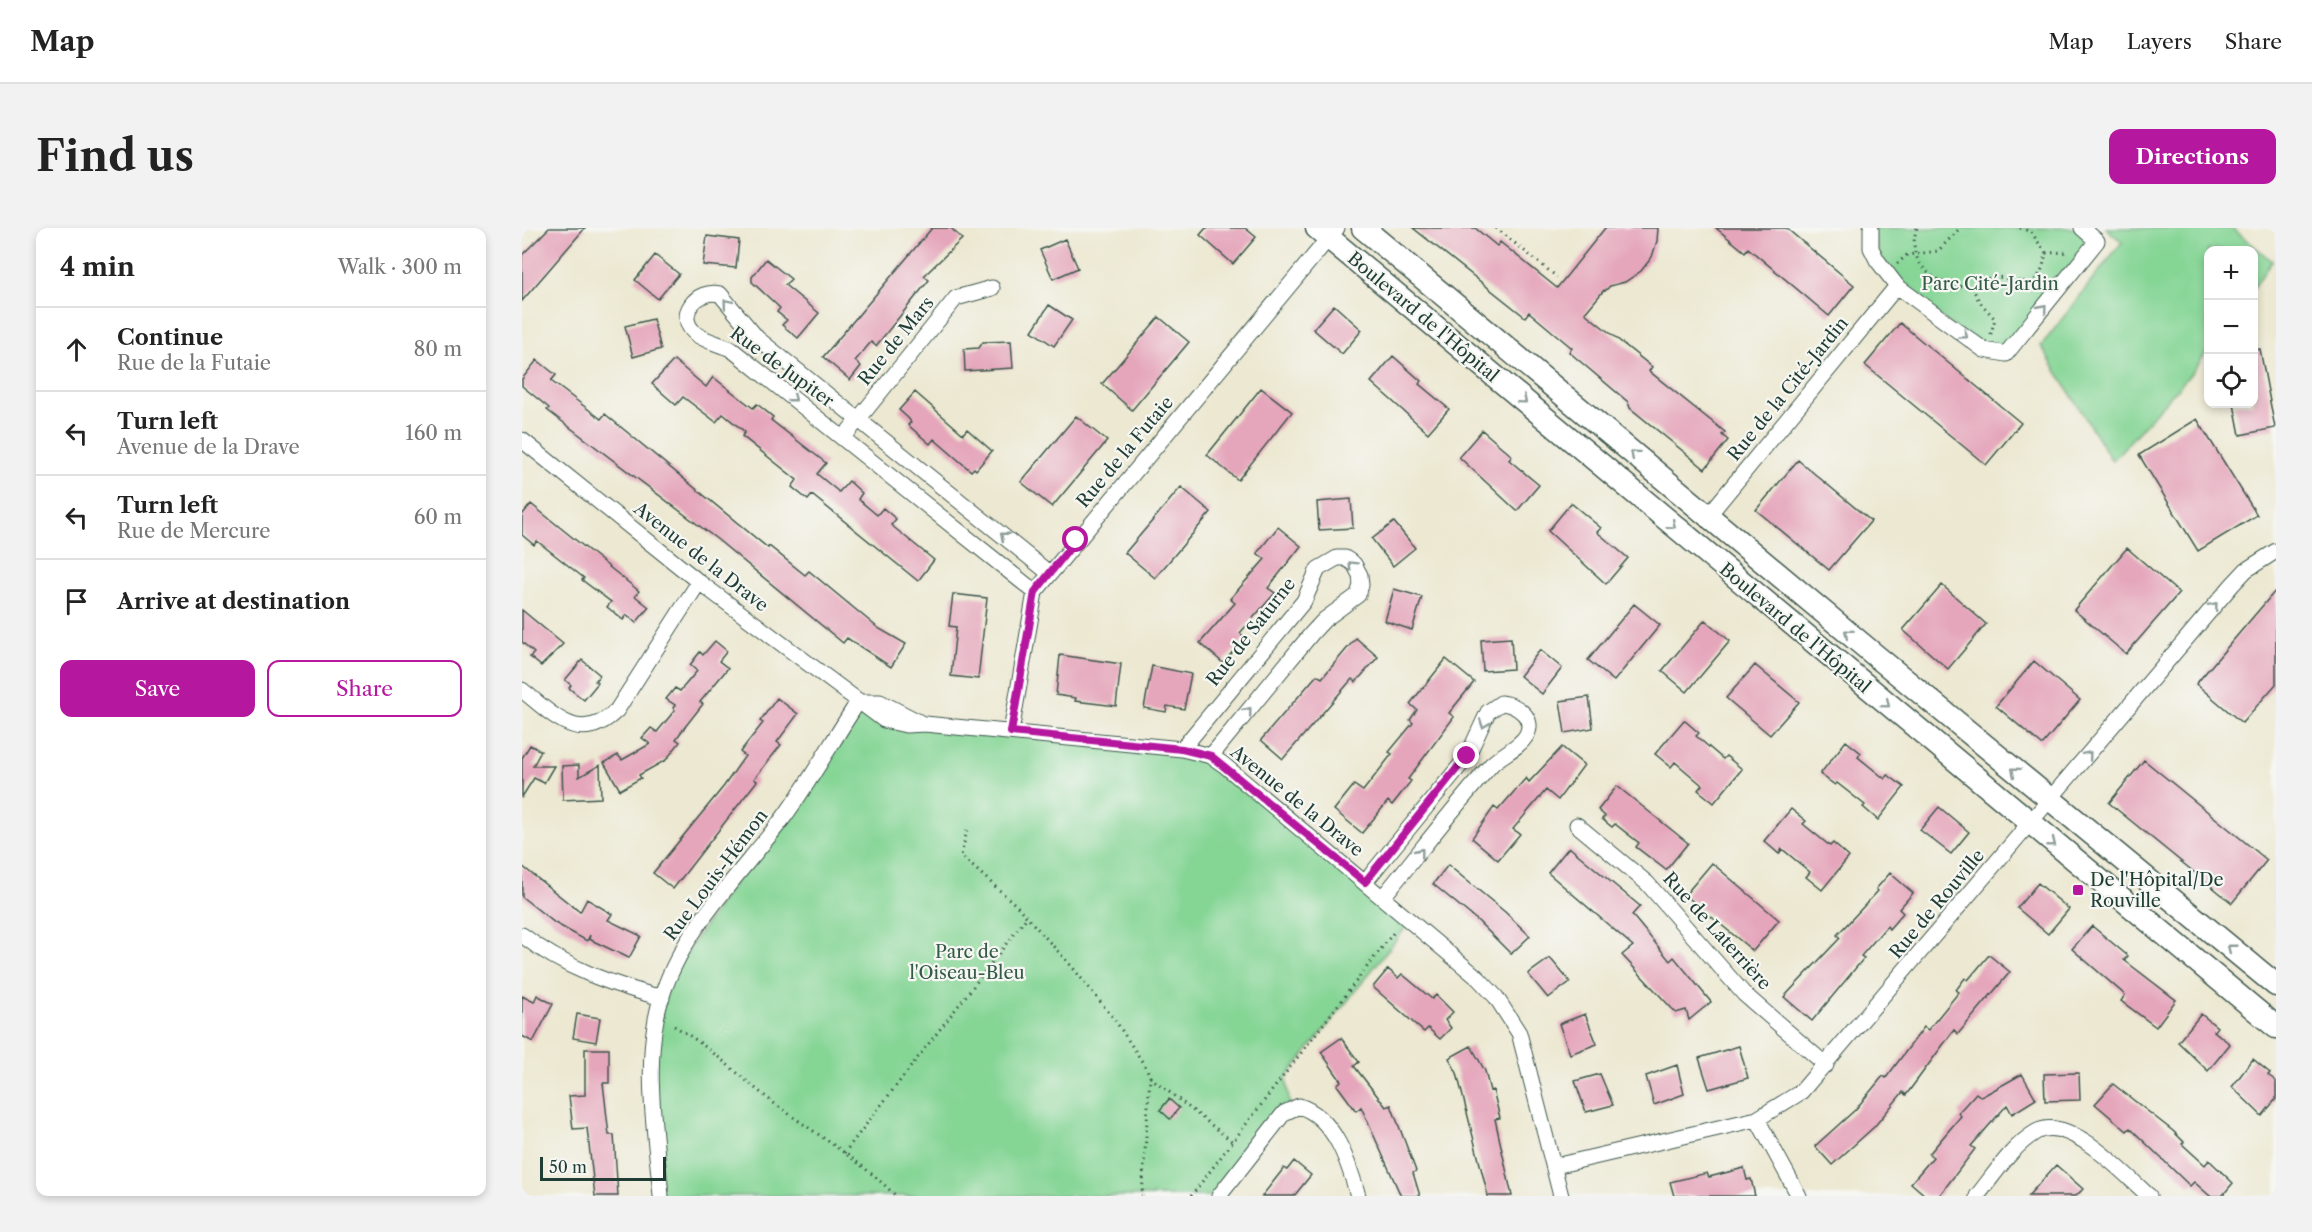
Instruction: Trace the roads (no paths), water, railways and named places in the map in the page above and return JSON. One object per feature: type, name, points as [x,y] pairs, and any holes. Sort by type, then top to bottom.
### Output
[{"type":"main road","name":"Boulevard de l'Hôpital","points":[[1363,228],[2276,985]]},
{"type":"main road","name":"Boulevard de l'Hôpital","points":[[1327,231],[2030,825],[2276,1026]]},
{"type":"street","points":[[1871,228],[1871,248],[1885,274],[1897,286],[1984,350],[2006,354],[2097,241],[2082,228]]},
{"type":"street","name":"Rue de la Futaie","points":[[1011,732],[1035,592],[1327,231]]},
{"type":"street","name":"Rue de la Cité-Jardin","points":[[1708,516],[1897,286]]},
{"type":"street","name":"Rue de Mars","points":[[844,437],[956,298],[992,288]]},
{"type":"street","name":"Rue de Jupiter","points":[[1035,592],[844,437],[731,349],[696,334],[687,319],[688,310],[695,300],[702,294],[720,294],[747,329],[1049,573]]},
{"type":"street","name":"Avenue de la Drave","points":[[522,440],[699,582],[884,720],[906,725],[925,724],[1182,749],[1211,756],[1478,978],[1510,1015],[1526,1055],[1561,1196]]},
{"type":"street","name":"Rue de Rouville","points":[[1555,1166],[1757,1119],[1788,1102],[1826,1065],[2232,585],[2246,570],[2276,550]]},
{"type":"street","name":"Rue de Saturne","points":[[1182,749],[1304,600],[1318,569],[1337,558],[1345,558],[1360,574],[1361,585],[1358,595],[1324,620],[1311,633],[1211,756]]},
{"type":"street","points":[[522,690],[569,725],[582,728],[597,725],[608,719],[618,710],[699,582]]},
{"type":"street","name":"Rue Louis-Hémon","points":[[662,1196],[652,1059],[656,1016],[662,998],[678,960],[700,923],[795,800],[858,702]]},
{"type":"street","points":[[1365,882],[1467,756],[1488,712],[1501,703],[1520,708],[1527,717],[1529,726],[1527,736],[1496,760],[1383,897]]},
{"type":"street","name":"Rue de Laterrière","points":[[1577,825],[1647,883],[1730,979],[1826,1065]]},
{"type":"street","points":[[522,935],[562,963],[601,979],[662,998]]},
{"type":"street","points":[[1219,1196],[1284,1113],[1299,1106],[1314,1113],[1333,1134],[1348,1166],[1358,1196]]},
{"type":"street","points":[[1757,1119],[1799,1196]]},
{"type":"street","points":[[1977,1196],[2020,1145],[2038,1131],[2049,1128],[2061,1128],[2080,1138],[2150,1196]]},
{"type":"place","name":"De l'Hôpital/De Rouville","points":[[2078,890]]},
{"type":"park label","name":"Parc Cité-Jardin","points":[[1990,284]]},
{"type":"park label","name":"Parc de l'Oiseau-Bleu","points":[[967,962]]}]
